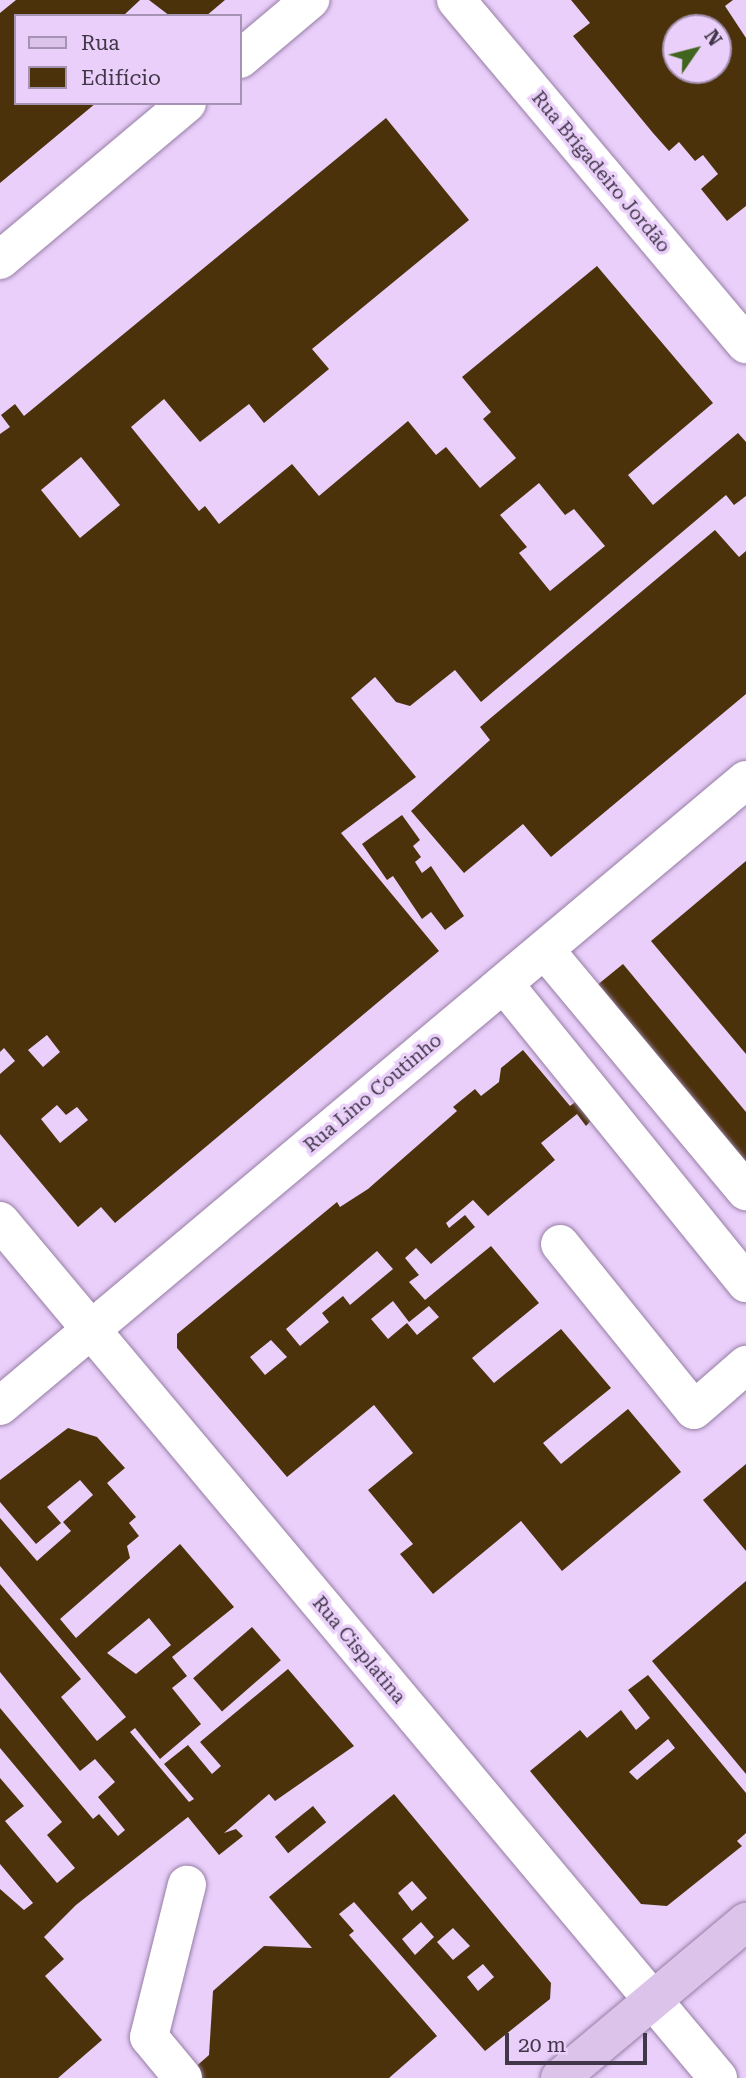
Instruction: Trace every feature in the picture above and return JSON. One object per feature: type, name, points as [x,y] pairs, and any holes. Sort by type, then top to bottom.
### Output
[{"type":"main road","points":[[560,2078],[746,1923]]},
{"type":"street","points":[[242,57],[310,0]]},
{"type":"street","name":"Rua Brigadeiro Jordão","points":[[456,0],[746,344]]},
{"type":"street","points":[[0,260],[185,105]]},
{"type":"street","name":"Rua Lino Coutinho","points":[[0,1406],[746,780]]},
{"type":"street","points":[[545,950],[746,1191]]},
{"type":"street","points":[[504,984],[746,1283]]},
{"type":"street","name":"Rua Cisplatina","points":[[0,1221],[718,2078]]},
{"type":"street","points":[[560,1244],[694,1410],[746,1365]]},
{"type":"street","points":[[183,2078],[149,2037],[187,1885]]},
{"type":"building","points":[[16,0],[140,0],[125,14],[14,14],[14,105],[94,105],[0,183],[0,13]]},
{"type":"building","points":[[149,0],[225,0],[208,14],[167,14]]},
{"type":"building","points":[[571,0],[733,0],[725,6],[730,14],[662,14],[662,84],[732,84],[732,17],[746,38],[746,206],[727,221],[701,189],[718,174],[703,155],[695,161],[679,142],[669,151],[573,36],[590,23]]},
{"type":"building","points":[[386,118],[469,220],[312,349],[329,369],[264,423],[249,404],[200,442],[164,399],[131,427],[199,511],[205,506],[219,524],[292,464],[319,496],[408,421],[436,455],[446,447],[480,488],[516,458],[483,419],[491,412],[462,377],[597,266],[713,403],[628,475],[653,505],[738,433],[746,442],[746,496],[734,505],[726,495],[481,702],[455,670],[410,706],[396,702],[375,677],[351,698],[416,777],[341,833],[439,951],[115,1223],[101,1207],[78,1227],[0,1134],[0,1074],[15,1061],[4,1048],[0,1052],[0,434],[10,427],[1,415],[15,404],[24,416]],"holes":[[[81,457],[120,505],[80,538],[41,490]],[[539,483],[565,515],[574,509],[605,546],[550,591],[519,553],[527,547],[500,515]],[[47,1035],[60,1052],[43,1067],[28,1050]],[[57,1105],[66,1115],[77,1107],[88,1120],[60,1143],[41,1119]]]},
{"type":"building","points":[[715,530],[739,557],[746,551],[746,694],[551,857],[523,824],[464,873],[411,811],[490,740],[480,727]]},
{"type":"building","points":[[402,815],[420,840],[413,846],[421,857],[415,862],[422,873],[431,866],[464,916],[445,930],[431,912],[422,919],[393,876],[387,880],[362,844]]},
{"type":"building","points":[[746,861],[746,1054],[651,941]]},
{"type":"building","points":[[623,964],[746,1112],[746,1167],[596,986]]},
{"type":"building","points":[[523,1050],[570,1106],[582,1097],[596,1115],[586,1126],[577,1114],[541,1143],[555,1160],[488,1216],[473,1200],[446,1223],[449,1228],[465,1215],[475,1227],[431,1264],[416,1248],[405,1258],[419,1275],[409,1282],[425,1300],[491,1246],[539,1303],[472,1358],[494,1383],[561,1329],[611,1388],[543,1443],[561,1464],[628,1409],[681,1472],[562,1571],[521,1521],[433,1594],[400,1554],[413,1544],[368,1490],[413,1453],[374,1405],[287,1477],[177,1348],[177,1334],[337,1202],[340,1207],[368,1189],[457,1111],[453,1107],[475,1089],[481,1096],[499,1082],[501,1068]],"holes":[[[377,1251],[393,1269],[350,1305],[343,1296],[322,1313],[329,1322],[300,1346],[286,1329]],[[393,1301],[409,1322],[429,1306],[439,1317],[417,1335],[407,1323],[388,1339],[371,1319]],[[271,1340],[287,1357],[265,1375],[250,1357]]]},
{"type":"building","points":[[68,1428],[97,1437],[125,1468],[107,1483],[136,1517],[129,1523],[139,1536],[127,1546],[130,1558],[60,1619],[76,1638],[180,1544],[234,1607],[172,1657],[187,1676],[172,1688],[201,1724],[160,1759],[135,1728],[130,1732],[189,1802],[194,1799],[164,1764],[188,1745],[212,1774],[221,1766],[200,1742],[288,1669],[354,1746],[275,1801],[269,1794],[224,1833],[236,1829],[243,1836],[219,1855],[188,1817],[76,1905],[44,1937],[64,1959],[45,1976],[102,2040],[58,2078],[0,2078],[0,1889],[24,1910],[33,1903],[0,1864],[0,1778],[24,1806],[5,1821],[57,1883],[75,1868],[47,1835],[62,1822],[0,1748],[0,1708],[93,1819],[99,1814],[118,1836],[125,1830],[98,1797],[115,1782],[95,1759],[80,1771],[0,1672],[0,1584],[81,1679],[61,1697],[97,1741],[126,1717],[0,1566],[0,1518],[37,1561],[71,1531],[63,1522],[93,1495],[80,1480],[47,1507],[61,1523],[36,1544],[0,1502],[0,1480]],"holes":[[[149,1618],[171,1645],[136,1674],[107,1653]]]},
{"type":"building","points":[[746,1464],[746,1551],[703,1500]]},
{"type":"building","points":[[746,1581],[746,1774],[652,1661]]},
{"type":"building","points":[[252,1627],[281,1660],[222,1711],[193,1678]]},
{"type":"building","points":[[648,1675],[746,1793],[746,1833],[737,1841],[742,1846],[667,1906],[641,1904],[530,1771],[580,1730],[587,1738],[621,1710],[636,1730],[650,1718],[628,1690]],"holes":[[[668,1739],[675,1748],[637,1780],[629,1772]]]},
{"type":"building","points":[[394,1794],[551,1983],[550,1999],[485,2051],[354,1902],[339,1914],[354,1931],[349,1935],[437,2036],[389,2078],[199,2078],[192,2070],[209,2055],[213,1991],[264,1946],[312,1948],[269,1897]],"holes":[[[412,1881],[427,1898],[412,1911],[398,1893]],[[421,1922],[434,1937],[415,1955],[402,1939]],[[453,1928],[470,1946],[453,1960],[437,1942]],[[483,1964],[494,1977],[478,1991],[467,1977]]]},
{"type":"building","points":[[313,1806],[326,1822],[288,1853],[275,1837]]}]
